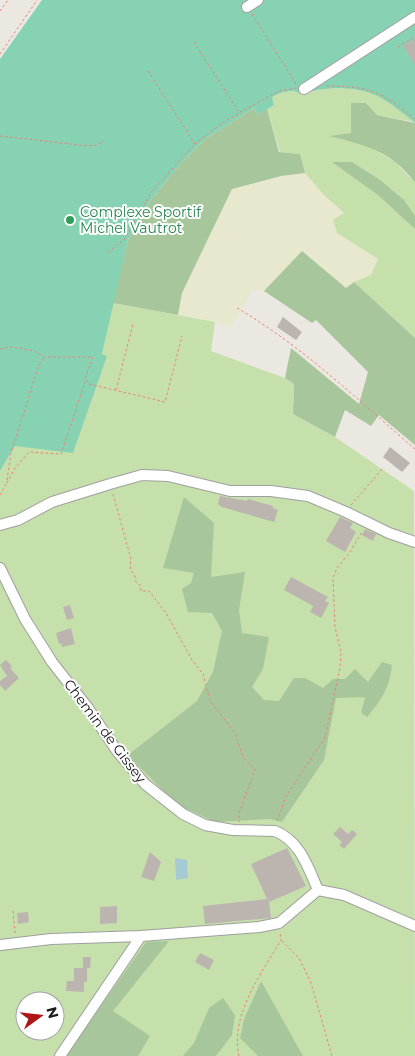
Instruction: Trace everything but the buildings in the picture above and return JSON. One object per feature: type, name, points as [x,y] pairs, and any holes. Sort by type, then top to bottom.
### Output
[{"type":"street","points":[[247,7],[258,0]]},
{"type":"street","points":[[304,88],[415,17]]},
{"type":"street","points":[[0,525],[18,520],[52,502],[110,484],[142,475],[168,476],[230,491],[271,491],[308,496],[389,533],[415,542]]},
{"type":"street","name":"Chemin de Gissey","points":[[0,568],[25,619],[43,647],[118,752],[145,784],[183,814],[205,825],[219,829],[275,831]]},
{"type":"street","points":[[275,831],[288,838],[302,854],[318,890]]},
{"type":"street","points":[[318,890],[344,895],[415,926]]},
{"type":"street","points":[[0,945],[51,939],[141,936],[259,927],[279,923],[318,890]]},
{"type":"street","points":[[60,1056],[141,936]]},
{"type":"path","points":[[0,10],[8,0]]},
{"type":"path","points":[[0,54],[37,0]]},
{"type":"path","points":[[108,252],[124,240],[152,191],[195,144],[221,124],[280,90],[296,88],[295,82],[247,7]]},
{"type":"path","points":[[398,47],[413,38],[415,41]]},
{"type":"path","points":[[194,42],[240,113]]},
{"type":"path","points":[[148,71],[195,144]]},
{"type":"path","points":[[323,86],[350,86],[370,89],[396,103],[415,119]]},
{"type":"path","points":[[0,136],[88,146],[104,141]]},
{"type":"path","points":[[237,308],[263,323],[326,373],[415,449]]},
{"type":"path","points":[[116,391],[133,324]]},
{"type":"path","points":[[86,381],[96,386],[165,402],[182,336]]},
{"type":"path","points":[[0,348],[34,351],[45,357],[93,357],[61,454],[30,452],[15,468],[0,495]]},
{"type":"path","points":[[7,483],[11,453],[39,365],[45,357]]},
{"type":"path","points":[[346,512],[384,467]]},
{"type":"path","points":[[110,484],[131,559],[130,567],[136,582],[140,585],[141,591],[149,590],[166,613],[192,660],[203,674],[210,701],[235,733],[243,757],[255,770],[239,813],[239,823],[246,831]]},
{"type":"path","points":[[275,831],[286,796],[324,738],[340,668],[341,652],[335,627],[334,578],[337,568],[350,552],[367,522]]},
{"type":"path","points":[[13,911],[16,943]]},
{"type":"path","points":[[239,1056],[236,1044],[238,1027],[249,995],[281,940],[299,958],[311,983],[332,1056]]},
{"type":"green space","name":"Complexe Sportif Michel Vautrot","points":[[42,0],[415,0],[415,123],[383,99],[363,91],[339,88],[304,93],[291,91],[272,97],[274,105],[258,115],[254,108],[205,139],[181,163],[151,200],[128,240],[102,354],[107,356],[73,453],[15,446],[0,471],[0,59]]},
{"type":"green space","points":[[349,88],[372,92],[392,103],[414,122],[377,115],[366,103],[351,103],[352,133],[330,136],[368,146],[395,162],[415,183],[415,338],[354,282],[371,275],[378,259],[337,233],[333,220],[344,213],[324,195],[305,173],[300,154],[280,152],[267,109],[274,105],[271,97],[285,92],[295,91],[303,94],[322,89]]},
{"type":"green space","points":[[351,103],[366,103],[377,115],[415,123],[415,183],[397,163],[387,156],[366,146],[329,136],[351,133]]},
{"type":"green space","points":[[254,108],[258,115],[267,109],[279,152],[300,154],[305,173],[281,176],[232,189],[182,293],[178,315],[113,303],[128,240],[151,200],[181,163],[205,139]]},
{"type":"green space","points":[[332,162],[352,162],[380,180],[404,200],[415,216],[415,229],[378,195]]},
{"type":"green space","points":[[305,173],[344,214],[337,233],[378,259],[371,275],[354,282],[347,289],[302,251],[264,291],[253,290],[231,327],[178,315],[182,293],[232,189],[281,176]]},
{"type":"green space","points":[[302,251],[346,288],[354,282],[415,338],[415,445],[379,415],[371,426],[345,410],[335,437],[293,414],[294,384],[285,378],[291,348],[359,404],[368,372],[316,320],[312,323],[264,291]]},
{"type":"green space","points":[[113,303],[215,322],[211,351],[285,378],[294,384],[293,414],[335,437],[414,491],[415,1056],[0,1056],[0,471],[15,446],[102,354]]},
{"type":"green space","points":[[184,497],[214,523],[211,577],[245,572],[239,610],[242,633],[269,637],[263,669],[252,687],[264,700],[279,701],[294,678],[305,678],[323,688],[333,679],[345,679],[355,669],[368,682],[382,662],[392,665],[384,693],[367,717],[361,713],[365,697],[336,698],[324,760],[282,822],[270,819],[215,822],[176,804],[128,755],[197,701],[213,672],[222,631],[212,613],[188,612],[182,589],[191,583],[194,573],[163,568]]},
{"type":"green space","points":[[169,941],[113,1011],[150,1036],[138,1056],[66,1056],[146,942]]},
{"type":"green space","points":[[261,981],[303,1056],[258,1056],[240,1038],[244,1019]]},
{"type":"green space","points":[[223,998],[235,1015],[232,1035],[216,1056],[183,1056],[194,1043],[209,1008]]},
{"type":"water","points":[[175,858],[187,860],[188,878],[176,880]]},
{"type":"place","name":"Complexe Sportif Michel Vautrot","points":[[70,220]]}]
